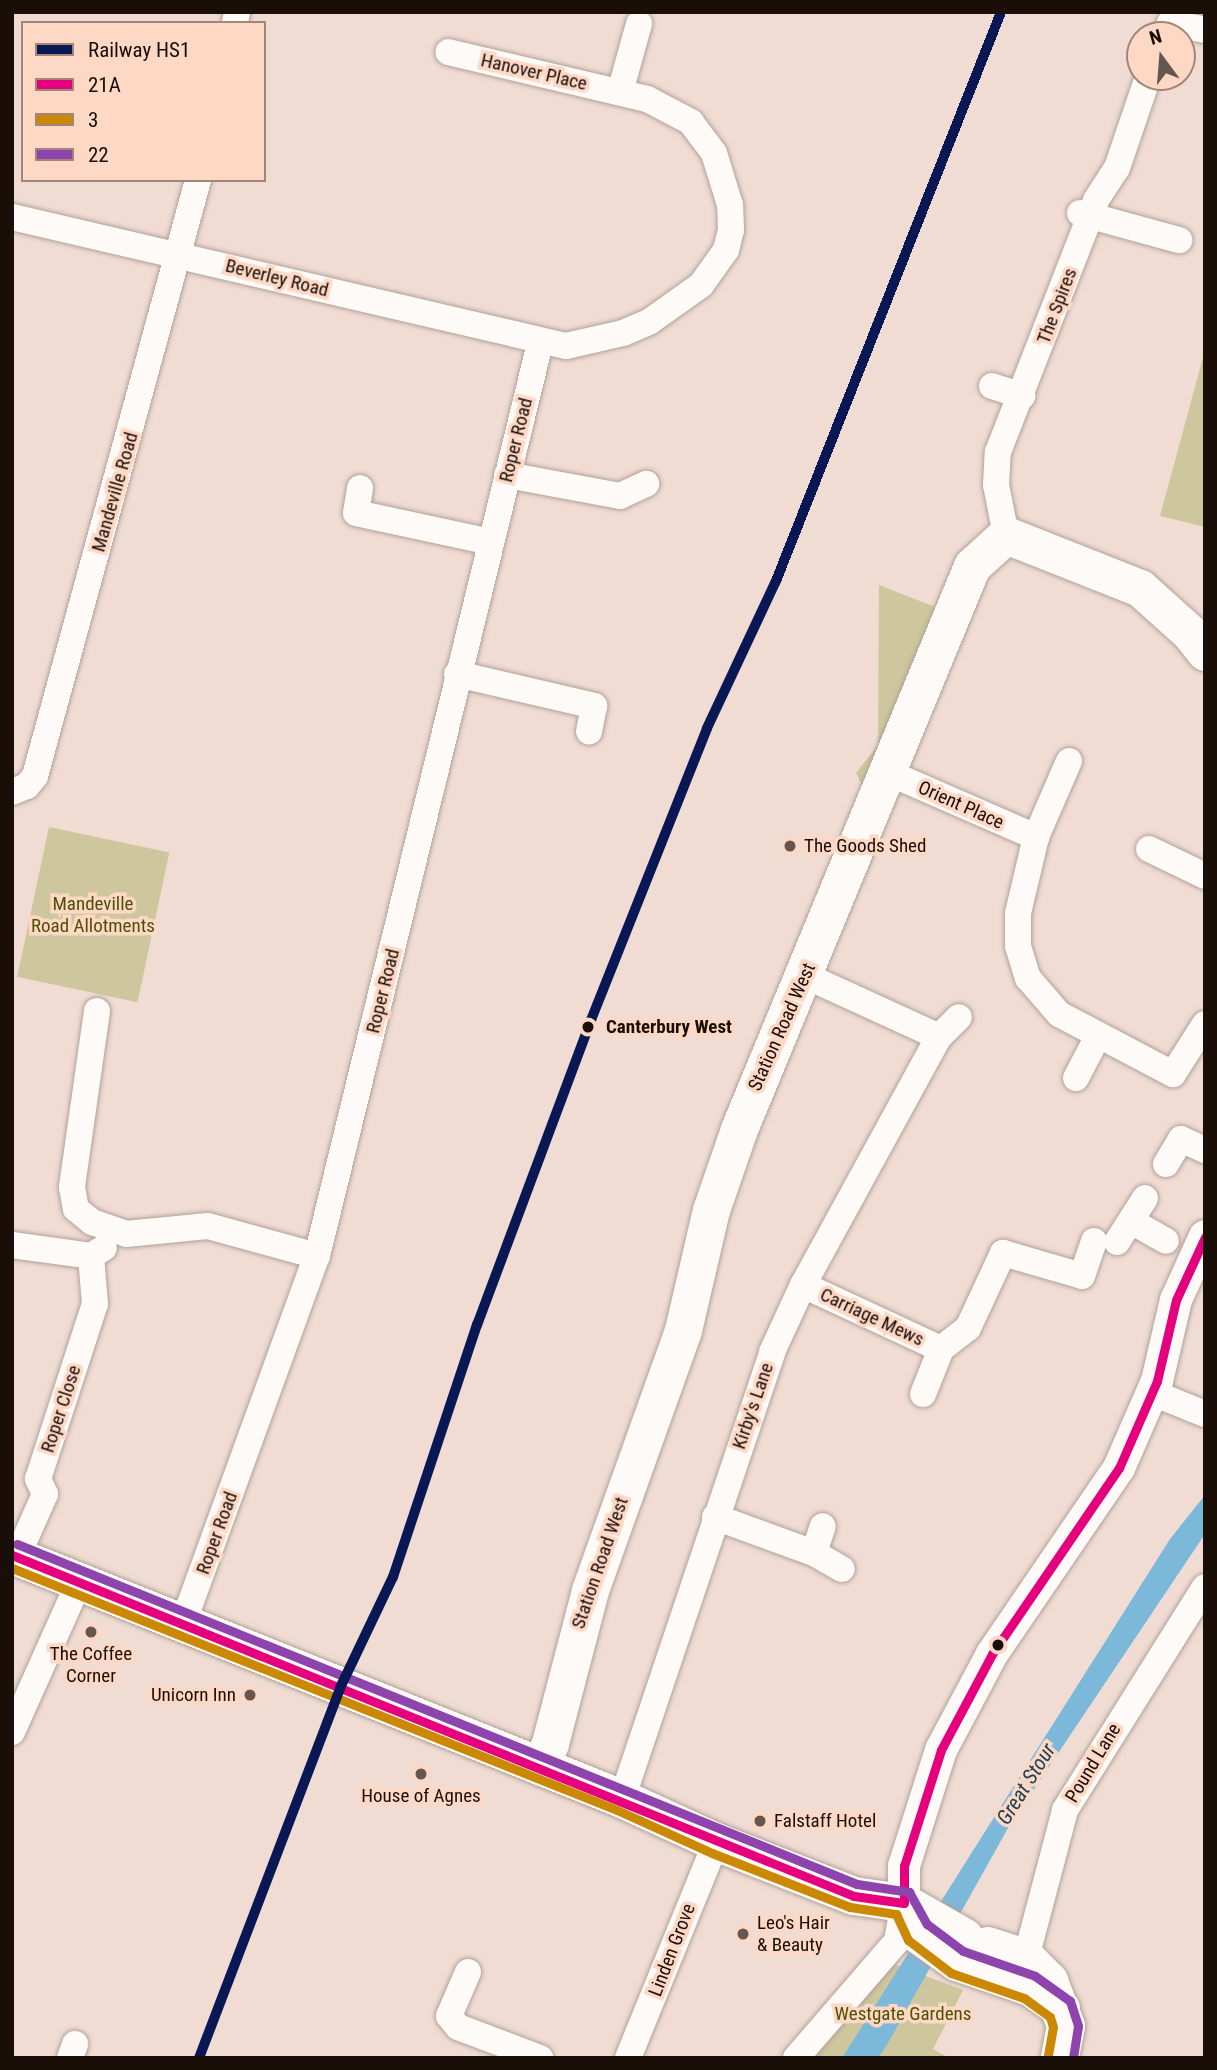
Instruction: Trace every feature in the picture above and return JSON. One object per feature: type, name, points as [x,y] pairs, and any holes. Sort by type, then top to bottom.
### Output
[{"type":"main road","points":[[1006,535],[1140,589],[1190,633],[1205,652]]},
{"type":"main road","name":"Station Road West","points":[[539,1766],[550,1742],[590,1590],[682,1331],[711,1209],[738,1129],[806,976],[972,566],[1006,535]]},
{"type":"main road","points":[[14,1556],[182,1626],[622,1799],[716,1842],[943,1932],[1026,1958],[1049,1981],[1061,2009],[1066,2026],[1060,2058]]},
{"type":"main road","points":[[943,1932],[976,1972],[1030,1987],[1061,2009]]},
{"type":"street","points":[[620,92],[639,24]]},
{"type":"street","name":"Hanover Place","points":[[448,52],[620,92],[673,109],[703,135],[714,153],[730,205],[731,230],[726,250],[701,285],[649,322],[623,333],[566,346],[540,343]]},
{"type":"street","name":"The Spires","points":[[1006,535],[996,485],[999,452],[1089,210],[1117,168],[1143,91]]},
{"type":"street","name":"Mandeville Road","points":[[12,792],[27,786],[35,776],[181,255],[198,182]]},
{"type":"street","points":[[1089,210],[1179,240]]},
{"type":"street","name":"Beverley Road","points":[[12,217],[181,255],[540,343]]},
{"type":"street","name":"Roper Road","points":[[182,1626],[317,1256],[415,868],[457,674],[540,343]]},
{"type":"street","points":[[992,386],[1022,396]]},
{"type":"street","points":[[507,475],[620,496],[646,484]]},
{"type":"street","points":[[360,488],[356,513],[491,542]]},
{"type":"street","points":[[457,674],[594,706],[589,732]]},
{"type":"street","points":[[1069,761],[1036,837],[1018,913],[1022,962],[1045,1002],[1098,1036],[1173,1074],[1205,1024]]},
{"type":"street","name":"Orient Place","points":[[887,772],[1036,837]]},
{"type":"street","points":[[1149,849],[1205,876]]},
{"type":"street","points":[[806,976],[939,1037]]},
{"type":"street","points":[[97,1011],[72,1187],[76,1209],[92,1222],[127,1234],[208,1226],[317,1256]]},
{"type":"street","name":"Kirby's Lane","points":[[622,1799],[772,1352],[803,1285],[939,1037],[959,1017]]},
{"type":"street","points":[[1076,1078],[1098,1036]]},
{"type":"street","points":[[1166,1164],[1181,1139],[1205,1150]]},
{"type":"street","points":[[1114,1235],[1145,1198]]},
{"type":"street","points":[[12,1245],[91,1256],[127,1234]]},
{"type":"street","points":[[796,2058],[897,1941],[943,1932],[904,1866],[941,1750],[992,1654],[1119,1468],[1153,1393],[1187,1246],[1114,1235]]},
{"type":"street","name":"Carriage Mews","points":[[923,1394],[941,1349],[968,1328],[1003,1253],[1082,1276],[1114,1235]]},
{"type":"street","name":"Roper Close","points":[[14,1556],[45,1494],[38,1479],[95,1304],[91,1256]]},
{"type":"street","name":"Carriage Mews","points":[[803,1285],[941,1349]]},
{"type":"street","points":[[1153,1393],[1205,1414]]},
{"type":"street","points":[[715,1517],[814,1553],[842,1569]]},
{"type":"street","points":[[814,1553],[823,1526]]},
{"type":"street","points":[[12,1732],[79,1582]]},
{"type":"street","name":"Pound Lane","points":[[1026,1958],[1065,1810],[1205,1587]]},
{"type":"street","name":"Linden Grove","points":[[628,2058],[716,1842]]},
{"type":"street","points":[[468,1972],[449,2016],[458,2027],[540,2058]]},
{"type":"green space","points":[[1205,350],[1205,527],[1160,516]]},
{"type":"green space","points":[[879,585],[935,607],[863,787],[856,773],[878,745]]},
{"type":"green space","name":"Mandeville Road Allotments","points":[[49,827],[169,853],[138,1002],[17,977]]},
{"type":"green space","name":"Westgate Gardens","points":[[891,1963],[963,1990],[933,2049],[949,2058],[801,2058]]},
{"type":"water","name":"Great Stour","points":[[1205,1495],[1205,1534],[1008,1828],[888,2043],[878,2058],[842,2058],[1170,1539]]},
{"type":"rail line","name":"HS1","points":[[199,2058],[340,1688],[393,1577],[477,1325],[591,1020],[707,728],[776,581],[1001,12]]},
{"type":"transit line","name":"21A","points":[[12,1555],[854,1896],[904,1903],[904,1866],[941,1750],[992,1654],[1119,1468],[1157,1381],[1176,1300],[1205,1237]]},
{"type":"transit line","name":"22","points":[[17,1544],[857,1884],[909,1892],[927,1924],[963,1951],[1035,1976],[1070,2001],[1078,2026],[1073,2058]]},
{"type":"transit line","name":"3","points":[[12,1568],[617,1810],[712,1853],[850,1907],[896,1914],[908,1940],[951,1973],[1024,1998],[1050,2017],[1053,2027],[1048,2056]]},
{"type":"place","name":"The Goods Shed","points":[[790,846]]},
{"type":"place","name":"Canterbury West","points":[[588,1027]]},
{"type":"place","name":"The Coffee Corner","points":[[91,1632]]},
{"type":"place","name":"Unicorn Inn","points":[[250,1695]]},
{"type":"place","name":"House of Agnes","points":[[421,1774]]},
{"type":"place","name":"Falstaff Hotel","points":[[760,1821]]},
{"type":"place","name":"Leo's Hair & Beauty","points":[[743,1934]]}]
